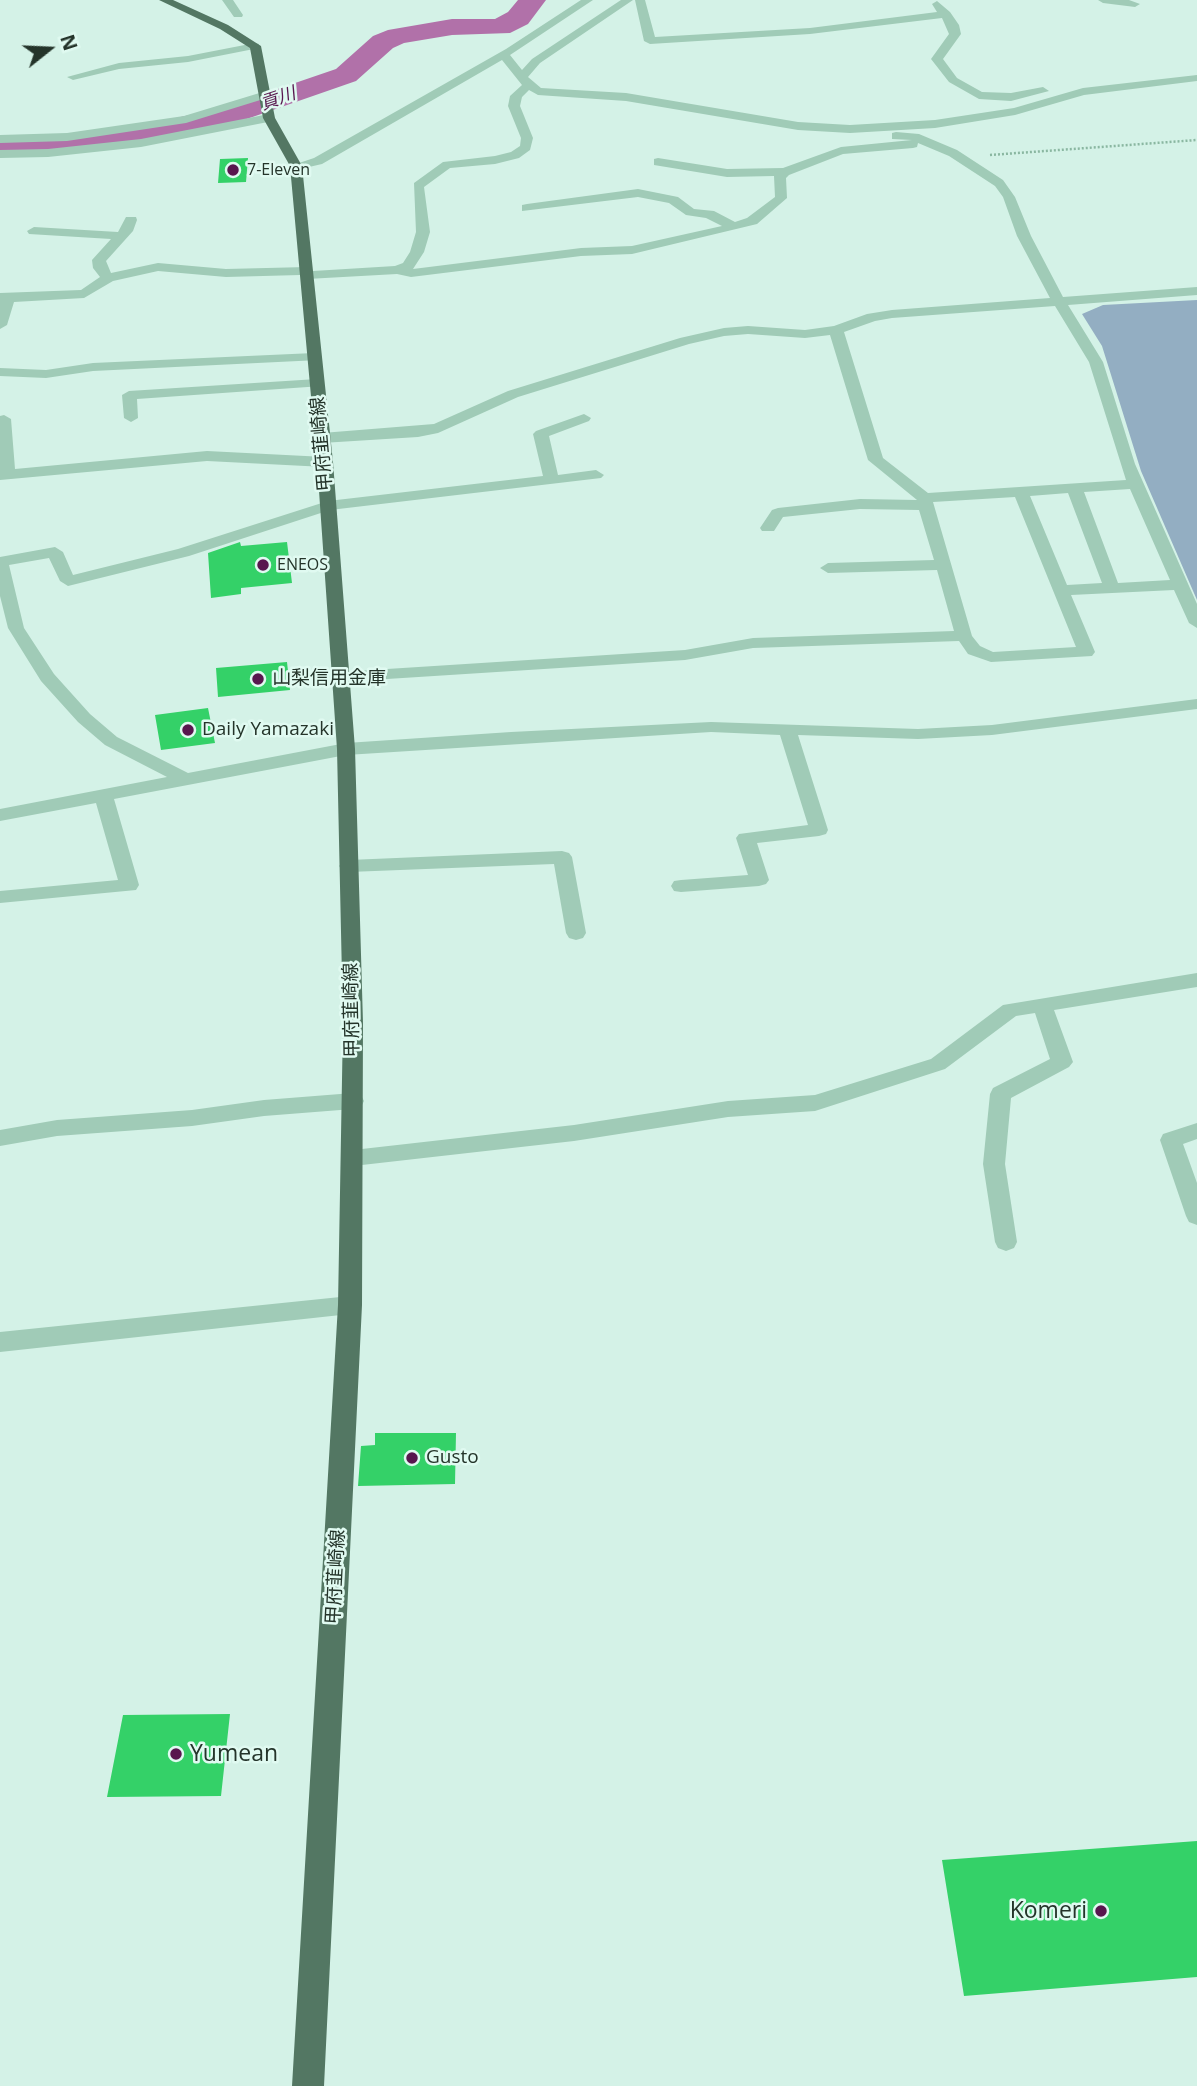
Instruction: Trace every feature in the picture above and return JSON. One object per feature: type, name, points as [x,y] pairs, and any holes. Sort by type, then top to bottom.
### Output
[{"type":"main road","points":[[164,0],[214,22],[255,46]]},
{"type":"main road","name":"甲府韮崎線","points":[[255,46],[269,117],[296,166],[325,461],[346,749],[353,1101],[350,1306],[308,2086]]},
{"type":"street","points":[[227,0],[238,15]]},
{"type":"street","points":[[296,166],[318,160],[504,55],[588,0]]},
{"type":"street","points":[[397,270],[408,266],[417,253],[423,232],[418,186],[447,165],[495,160],[514,155],[526,147],[527,138],[514,106],[516,96],[536,61],[628,0]]},
{"type":"street","points":[[639,0],[650,41],[810,31],[946,13]]},
{"type":"street","points":[[1103,0],[1135,4]]},
{"type":"street","points":[[936,1],[953,25],[955,34],[937,59],[965,89],[993,97],[1030,95],[1058,88],[1078,93]]},
{"type":"street","points":[[73,77],[118,66],[188,59],[255,46]]},
{"type":"street","points":[[504,55],[525,81],[538,90],[626,97],[798,126],[850,129],[935,124],[1015,111],[1078,93],[1197,78]]},
{"type":"street","points":[[0,139],[67,136],[138,128],[186,119],[266,95]]},
{"type":"street","points":[[0,154],[48,153],[141,144],[269,117]]},
{"type":"street","points":[[850,129],[864,135],[915,137],[928,142],[999,183],[1009,197],[1024,236],[1058,300],[1096,362],[1136,484],[1197,623]]},
{"type":"street","points":[[658,162],[727,173],[785,172],[841,150],[928,142]]},
{"type":"street","points":[[0,326],[4,297],[84,295],[108,278],[158,267],[226,273],[397,270],[411,273],[581,252],[632,250],[752,222],[781,198],[780,177],[785,172]]},
{"type":"street","points":[[527,208],[638,193],[673,200],[691,212],[709,214],[734,227]]},
{"type":"street","points":[[108,278],[100,268],[99,260],[121,236],[131,220]]},
{"type":"street","points":[[34,231],[121,236]]},
{"type":"street","points":[[322,438],[418,432],[438,428],[513,394],[685,341],[724,332],[748,330],[805,334],[836,330],[882,315],[1197,291]]},
{"type":"street","points":[[836,330],[876,460],[925,501],[964,636],[974,650],[991,657],[1086,652],[1020,490]]},
{"type":"street","points":[[0,372],[46,374],[93,367],[314,357]]},
{"type":"street","points":[[131,418],[129,395],[317,383]]},
{"type":"street","points":[[552,480],[541,435],[584,418]]},
{"type":"street","points":[[5,419],[4,474],[207,456],[325,461]]},
{"type":"street","points":[[184,779],[111,741],[84,718],[47,677],[16,628],[7,622],[0,562],[55,552],[68,581],[183,553],[328,506],[596,475]]},
{"type":"street","points":[[768,528],[778,513],[1020,490],[1136,484]]},
{"type":"street","points":[[1074,487],[1112,588]]},
{"type":"street","points":[[828,568],[943,565]]},
{"type":"street","points":[[1061,590],[1180,584]]},
{"type":"street","points":[[340,677],[685,656],[753,643],[964,636]]},
{"type":"street","points":[[0,815],[346,749],[711,727],[918,734],[992,730],[1197,704]]},
{"type":"street","points":[[681,886],[759,880],[746,838],[819,830],[787,729]]},
{"type":"street","points":[[0,897],[129,885],[103,795]]},
{"type":"street","points":[[349,866],[562,857],[576,933]]},
{"type":"street","points":[[353,1158],[574,1133],[727,1109],[815,1103],[938,1064],[1010,1010],[1197,980]]},
{"type":"street","points":[[1006,1242],[994,1164],[1001,1094],[1062,1062],[1042,1005]]},
{"type":"street","points":[[0,1138],[57,1128],[192,1118],[264,1108],[353,1101]]},
{"type":"street","points":[[1197,1131],[1171,1140],[1197,1216]]},
{"type":"street","points":[[0,1342],[350,1306]]},
{"type":"path","points":[[958,157],[1197,140]]},
{"type":"shaded area","points":[[1197,300],[1197,600],[1141,471],[1102,346],[1082,314],[1103,305]]},
{"type":"building","name":"7-Eleven","points":[[248,158],[246,182],[218,183],[220,159]]},
{"type":"building","points":[[240,542],[241,546],[287,542],[292,583],[241,588],[241,594],[211,598],[208,553]]},
{"type":"building","points":[[287,662],[290,690],[218,697],[216,668]]},
{"type":"building","points":[[208,708],[215,743],[161,750],[155,715]]},
{"type":"building","points":[[375,1433],[456,1433],[455,1484],[358,1486],[361,1446],[375,1445]]},
{"type":"building","points":[[230,1714],[221,1796],[107,1797],[123,1715]]},
{"type":"building","points":[[1197,1841],[1197,1977],[964,1996],[942,1860]]},
{"type":"waterway","name":"貢川","points":[[0,146],[57,145],[121,139],[230,115],[346,75],[383,42],[398,36],[452,27],[500,27],[518,18],[532,0]]},
{"type":"place","name":"7-Eleven","points":[[233,170]]},
{"type":"place","name":"ENEOS","points":[[263,565]]},
{"type":"place","name":"山梨信用金庫","points":[[258,679]]},
{"type":"place","name":"Daily Yamazaki","points":[[188,730]]},
{"type":"place","name":"Gusto","points":[[412,1458]]},
{"type":"place","name":"Yumean","points":[[176,1754]]},
{"type":"place","name":"Komeri","points":[[1101,1911]]}]
